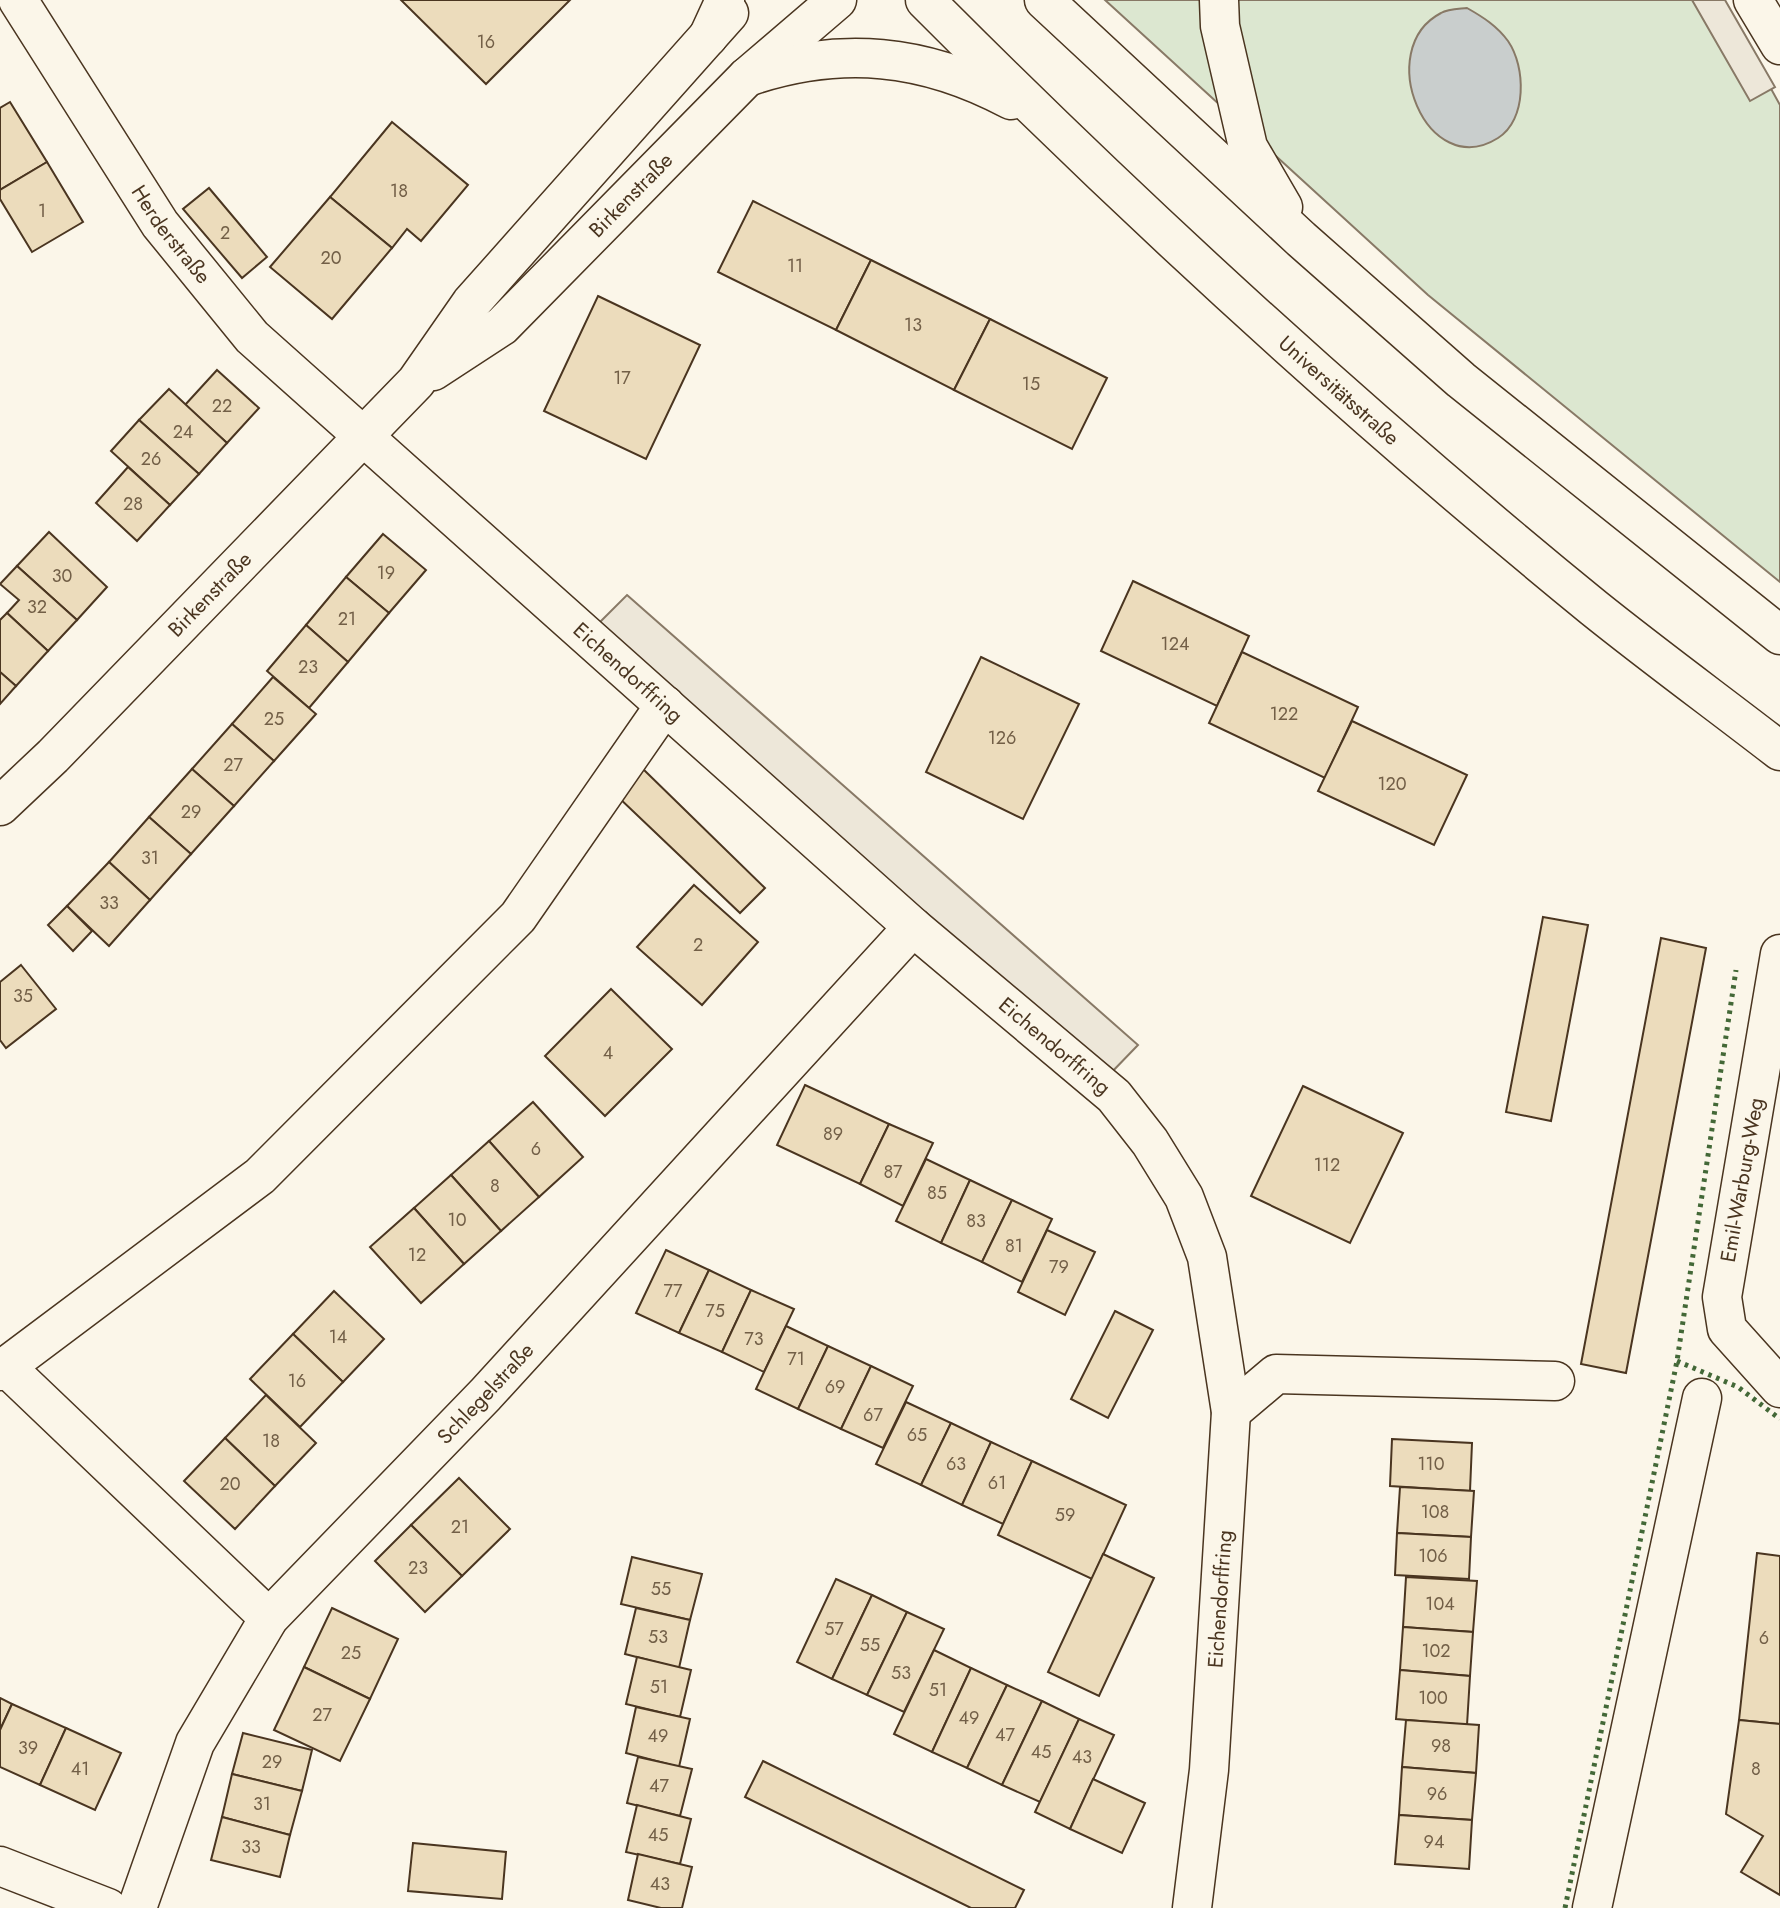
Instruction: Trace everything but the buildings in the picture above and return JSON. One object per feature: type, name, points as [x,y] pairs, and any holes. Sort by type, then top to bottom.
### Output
[{"type":"street","name":"Herderstraße","points":[[18,0],[160,224],[252,337],[366,436]]},
{"type":"street","points":[[708,37],[725,0]]},
{"type":"street","name":"Birkenstraße","points":[[0,806],[53,756],[416,382],[471,303],[741,0]]},
{"type":"street","name":"Birkenstraße","points":[[416,382],[502,326],[615,208],[747,77],[838,0]]},
{"type":"street","name":"Universitätsstraße","points":[[925,0],[1039,114],[1244,307],[1409,452],[1596,609],[1780,751]]},
{"type":"street","points":[[1044,0],[1301,239],[1461,380],[1780,635]]},
{"type":"street","points":[[1219,0],[1220,26],[1248,147],[1301,239]]},
{"type":"street","points":[[1753,0],[1780,45]]},
{"type":"street","points":[[747,77],[788,63],[834,57],[928,65],[980,84],[1039,114]]},
{"type":"street","name":"Eichendorffring","points":[[366,436],[912,927],[1114,1096],[1150,1142],[1184,1197],[1207,1257],[1231,1412],[1209,1770],[1192,1908]]},
{"type":"street","points":[[269,1618],[3,1369],[270,1167],[518,917],[665,705]]},
{"type":"street","name":"Schlegelstraße","points":[[137,1908],[195,1744],[269,1618],[485,1395],[912,927]]},
{"type":"street","name":"Emil-Warburg-Weg","points":[[1780,954],[1722,1297],[1727,1329],[1780,1388]]},
{"type":"street","points":[[1231,1412],[1276,1374],[1555,1381]]},
{"type":"street","points":[[1591,1908],[1702,1398]]},
{"type":"street","points":[[0,1866],[108,1908]]},
{"type":"green space","points":[[1105,0],[1722,0],[1780,105],[1780,582],[1428,295]]},
{"type":"shaded area","points":[[1692,0],[1725,0],[1775,87],[1750,101]]},
{"type":"shaded area","points":[[1467,8],[1489,22],[1508,41],[1518,65],[1521,92],[1519,106],[1507,130],[1498,138],[1472,147],[1449,143],[1431,128],[1417,106],[1410,80],[1411,54],[1421,31],[1441,13]]},
{"type":"shaded area","points":[[627,595],[1138,1045],[1107,1077],[596,626]]},
{"type":"hedge","points":[[1565,1908],[1677,1361],[1736,970]]},
{"type":"hedge","points":[[1677,1361],[1738,1387],[1780,1419]]}]
